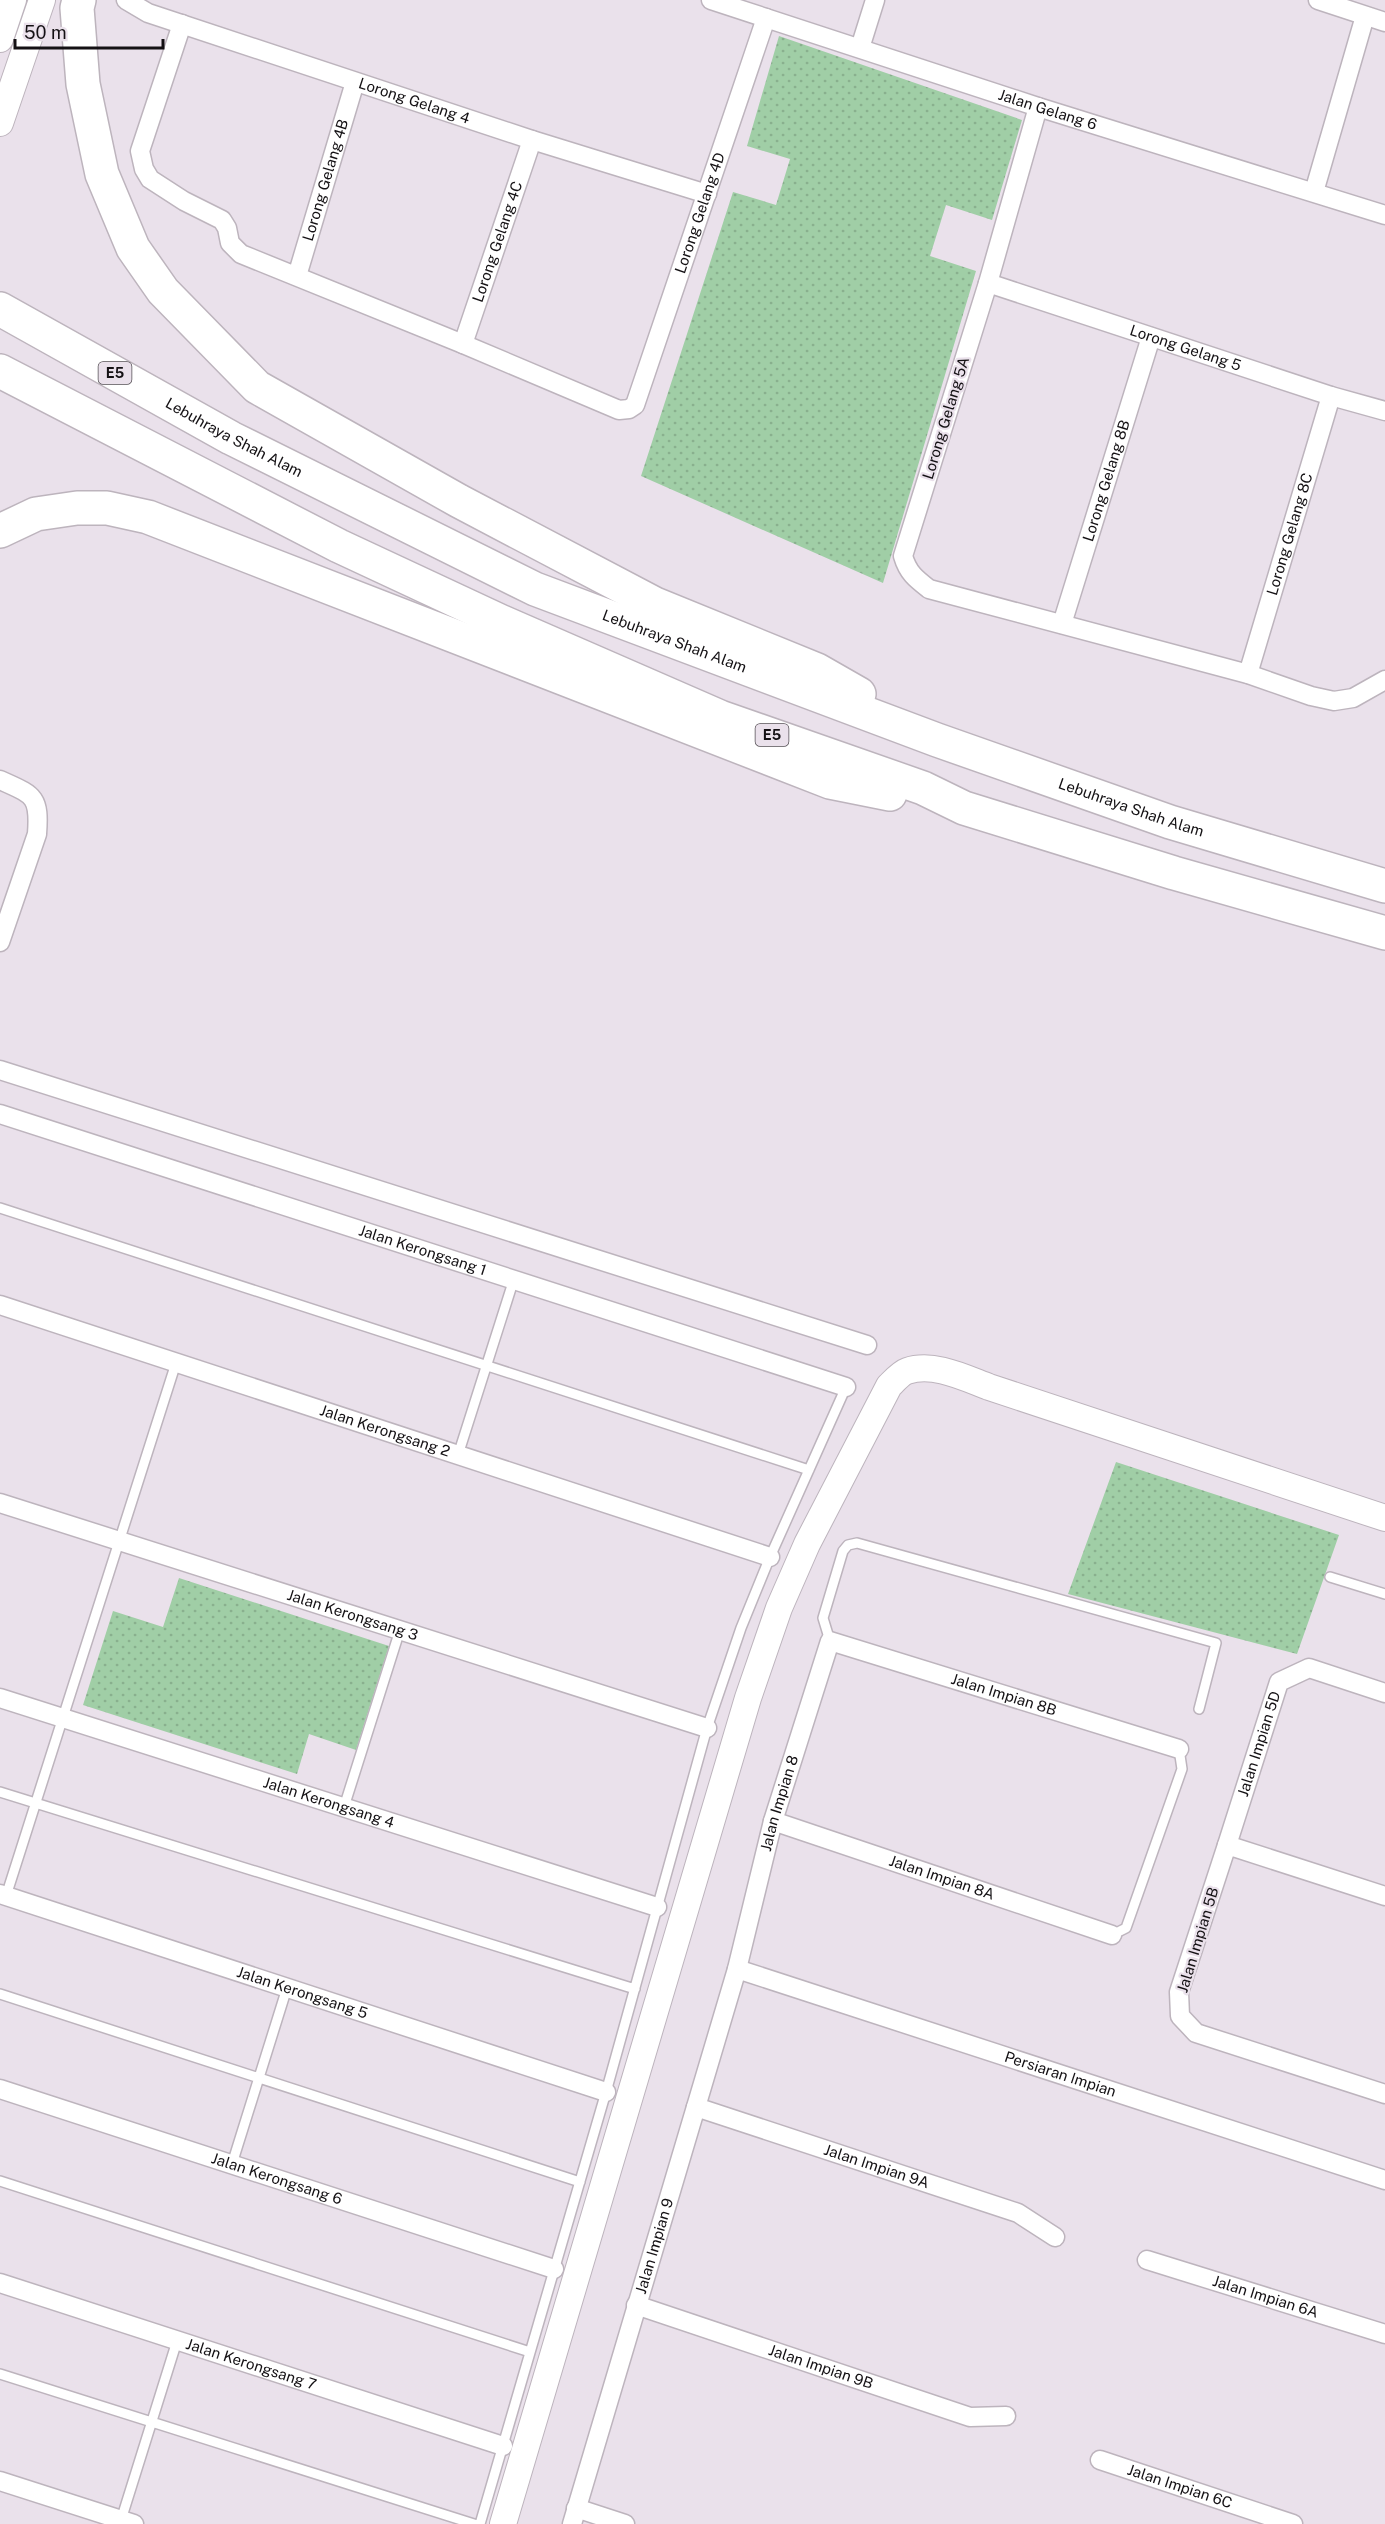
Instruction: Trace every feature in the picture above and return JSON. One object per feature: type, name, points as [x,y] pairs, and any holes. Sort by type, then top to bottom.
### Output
[{"type":"highway","points":[[79,0],[77,8],[83,84],[102,174],[133,248],[163,291],[257,387],[459,501],[655,604],[818,669],[937,740]]},
{"type":"highway","name":"Lebuhraya Shah Alam","points":[[0,309],[231,438],[535,589],[937,740],[1170,822],[1385,886]]},
{"type":"highway","name":"E5","points":[[0,371],[339,546],[502,622],[720,717],[923,788],[964,808],[1174,873],[1385,933]]},
{"type":"highway","points":[[0,531],[36,514],[77,508],[107,508],[148,517],[831,782],[964,808]]},
{"type":"highway","points":[[1170,822],[1385,865]]},
{"type":"street","points":[[0,39],[13,0]]},
{"type":"street","points":[[0,123],[42,0]]},
{"type":"street","name":"Lorong Gelang 4","points":[[126,0],[148,13],[532,140],[707,194]]},
{"type":"street","name":"Jalan Gelang 6","points":[[711,0],[1038,107],[1385,215]]},
{"type":"street","points":[[860,48],[875,0]]},
{"type":"street","points":[[1318,0],[1385,22]]},
{"type":"street","points":[[1314,192],[1365,16]]},
{"type":"street","name":"Lorong Gelang 4D","points":[[463,344],[608,406],[629,409],[635,405],[766,18]]},
{"type":"street","points":[[182,24],[140,151],[144,169],[150,179],[165,190],[222,220],[227,228],[230,243],[242,254],[463,344]]},
{"type":"street","name":"Lorong Gelang 4B","points":[[297,276],[355,82]]},
{"type":"street","name":"Lorong Gelang 5A","points":[[1038,107],[988,283],[903,556],[906,567],[913,577],[929,589],[1248,674],[1311,696],[1334,701],[1353,698],[1385,680]]},
{"type":"street","name":"Lorong Gelang 4C","points":[[463,344],[532,140]]},
{"type":"street","name":"Lorong Gelang 5","points":[[988,283],[1331,396],[1385,411]]},
{"type":"street","name":"Lorong Gelang 8B","points":[[1062,624],[1151,337]]},
{"type":"street","name":"Lorong Gelang 8C","points":[[1248,674],[1331,396]]},
{"type":"street","points":[[0,780],[27,792],[37,803],[38,818],[37,834],[0,942]]},
{"type":"street","points":[[0,1070],[867,1345]]},
{"type":"street","name":"Jalan Kerongsang 1","points":[[0,1114],[846,1387]]},
{"type":"street","name":"Jalan Kerongsang 2","points":[[0,1305],[770,1557]]},
{"type":"street","points":[[503,2524],[748,1698],[779,1608],[807,1544],[889,1386],[906,1371],[923,1369],[949,1372],[1385,1518]]},
{"type":"street","name":"Jalan Kerongsang 3","points":[[0,1503],[707,1728]]},
{"type":"street","name":"Jalan Impian 8B","points":[[830,1641],[1179,1749]]},
{"type":"street","name":"Jalan Impian 8","points":[[736,1969],[773,1821],[830,1641]]},
{"type":"street","name":"Jalan Impian 5D","points":[[1227,1845],[1279,1682],[1309,1668],[1385,1693]]},
{"type":"street","name":"Jalan Kerongsang 4","points":[[0,1698],[657,1907]]},
{"type":"street","name":"Jalan Impian 8A","points":[[773,1821],[1112,1935]]},
{"type":"street","points":[[1227,1845],[1385,1896]]},
{"type":"street","name":"Jalan Impian 5B","points":[[1227,1845],[1179,1992],[1180,2016],[1196,2033],[1385,2094]]},
{"type":"street","name":"Jalan Kerongsang 5","points":[[3,1895],[606,2092]]},
{"type":"street","name":"Jalan Impian 9","points":[[574,2516],[736,1969]]},
{"type":"street","name":"Persiaran Impian","points":[[736,1969],[1385,2180]]},
{"type":"street","name":"Jalan Kerongsang 6","points":[[0,2089],[554,2269]]},
{"type":"street","name":"Jalan Impian 9A","points":[[696,2107],[1018,2213],[1055,2237]]},
{"type":"street","name":"Jalan Impian 6A","points":[[1147,2260],[1385,2334]]},
{"type":"street","name":"Jalan Kerongsang 7","points":[[0,2283],[503,2446]]},
{"type":"street","name":"Jalan Impian 9B","points":[[636,2305],[970,2417],[1006,2416]]},
{"type":"street","name":"Jalan Impian 6C","points":[[1100,2460],[1293,2524]]},
{"type":"street","points":[[0,2481],[128,2522]]},
{"type":"street","points":[[574,2516],[625,2524]]},
{"type":"lane","points":[[0,1208],[809,1470]]},
{"type":"lane","points":[[458,1455],[514,1279]]},
{"type":"lane","points":[[3,1895],[36,1803],[176,1363]]},
{"type":"lane","points":[[480,2524],[606,2092],[707,1728],[741,1628],[846,1387]]},
{"type":"lane","points":[[830,1641],[823,1618],[843,1551],[848,1545],[858,1543],[1216,1643],[1199,1709]]},
{"type":"lane","points":[[1330,1576],[1385,1594]]},
{"type":"lane","points":[[344,1807],[400,1630]]},
{"type":"lane","points":[[1112,1935],[1126,1928],[1182,1769],[1179,1749]]},
{"type":"lane","points":[[0,1792],[635,1989]]},
{"type":"lane","points":[[232,2164],[287,1988]]},
{"type":"lane","points":[[0,1994],[580,2182]]},
{"type":"lane","points":[[0,2181],[530,2352]]},
{"type":"lane","points":[[128,2522],[152,2422],[177,2341]]},
{"type":"lane","points":[[0,2374],[474,2524]]},
{"type":"green space","points":[[779,36],[1022,120],[992,220],[946,205],[930,256],[976,271],[883,583],[641,476],[733,192],[776,205],[790,159],[747,146]]},
{"type":"green space","points":[[1116,1462],[1339,1535],[1297,1654],[1068,1594]]},
{"type":"green space","points":[[179,1578],[389,1646],[356,1750],[309,1734],[297,1774],[83,1705],[113,1611],[163,1627]]}]
